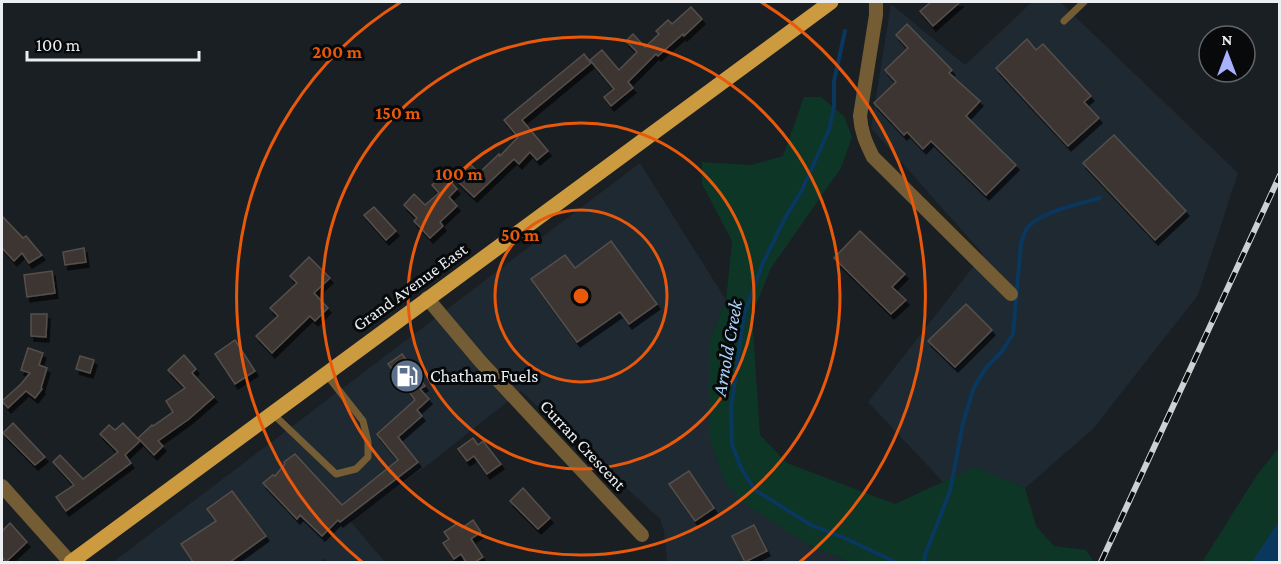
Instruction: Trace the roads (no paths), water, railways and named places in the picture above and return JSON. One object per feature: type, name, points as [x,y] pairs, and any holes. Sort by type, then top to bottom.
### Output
[{"type":"main road","name":"Grand Avenue East","points":[[70,562],[831,2]]},
{"type":"street","points":[[876,2],[876,15],[860,116],[865,142],[873,157],[1011,294]]},
{"type":"street","name":"Curran Crescent","points":[[427,298],[480,360],[642,535]]},
{"type":"street","points":[[2,486],[70,562]]},
{"type":"lane","points":[[1064,21],[1084,2]]},
{"type":"lane","points":[[272,413],[336,474],[356,469],[368,457],[368,442],[363,421],[325,373]]},
{"type":"water","points":[[1279,521],[1279,562],[1252,562]]},
{"type":"waterway","name":"Arnold Creek","points":[[845,31],[834,81],[834,107],[829,130],[802,190],[762,265],[744,315],[731,409],[732,444],[741,468],[755,490],[811,525],[895,562]]},
{"type":"waterway","points":[[924,562],[950,491],[963,423],[973,390],[985,369],[1003,350],[1013,334],[1021,243],[1025,232],[1029,226],[1043,216],[1100,198]]},
{"type":"railway","points":[[1101,562],[1280,175]]},
{"type":"place","name":"Chatham Fuels","points":[[407,376]]}]
